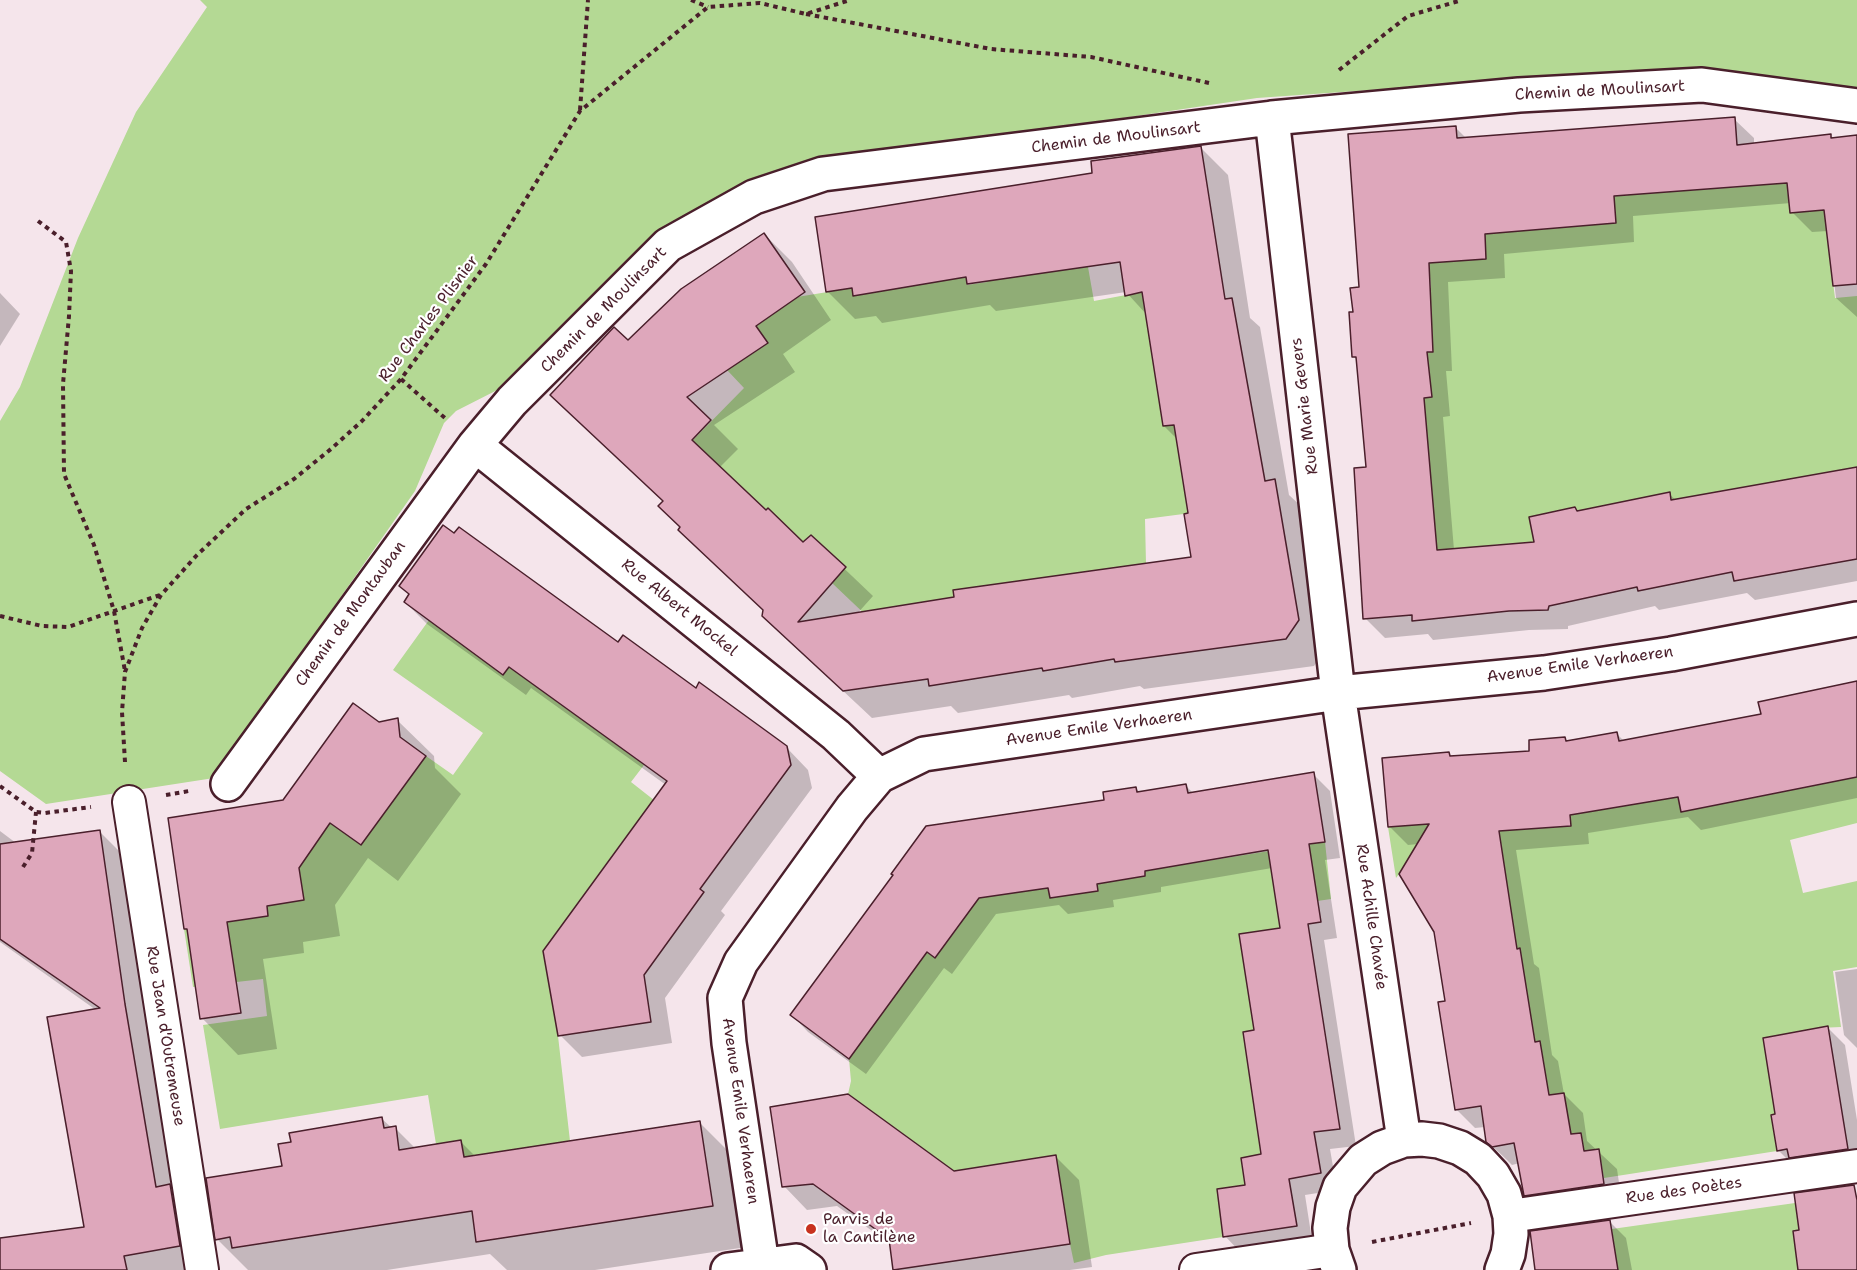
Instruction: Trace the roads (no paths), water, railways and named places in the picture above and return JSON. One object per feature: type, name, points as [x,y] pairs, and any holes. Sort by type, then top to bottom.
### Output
[{"type":"street","name":"Chemin de Moulinsart","points":[[475,445],[512,401],[668,245],[754,197],[823,174],[1272,118],[1519,95],[1702,85],[1857,106]]},
{"type":"street","name":"Rue Marie Gevers","points":[[1272,118],[1338,693]]},
{"type":"street","name":"Rue Albert Mockel","points":[[475,445],[836,735],[879,776]]},
{"type":"street","name":"Chemin de Montauban","points":[[228,784],[475,445]]},
{"type":"street","name":"Avenue Emile Verhaeren","points":[[762,1264],[729,1043],[725,998],[741,962],[852,808],[879,776],[924,754],[1338,693],[1567,669],[1671,654],[1857,619]]},
{"type":"street","name":"Rue Achille Chavée","points":[[1338,693],[1404,1140]]},
{"type":"street","name":"Rue Jean d'Outremeuse","points":[[129,802],[202,1270]]},
{"type":"street","points":[[1196,1270],[1335,1260],[1330,1228],[1333,1207],[1340,1187],[1363,1160],[1383,1148],[1404,1140],[1422,1139],[1439,1141],[1460,1148],[1478,1160],[1493,1175],[1504,1194],[1510,1216],[1509,1254],[1502,1270]]},
{"type":"street","name":"Rue des Poètes","points":[[1510,1216],[1857,1166]]},
{"type":"street","points":[[728,1270],[796,1260],[809,1270]]},
{"type":"place","name":"Parvis de la Cantilène","points":[[811,1229]]}]
